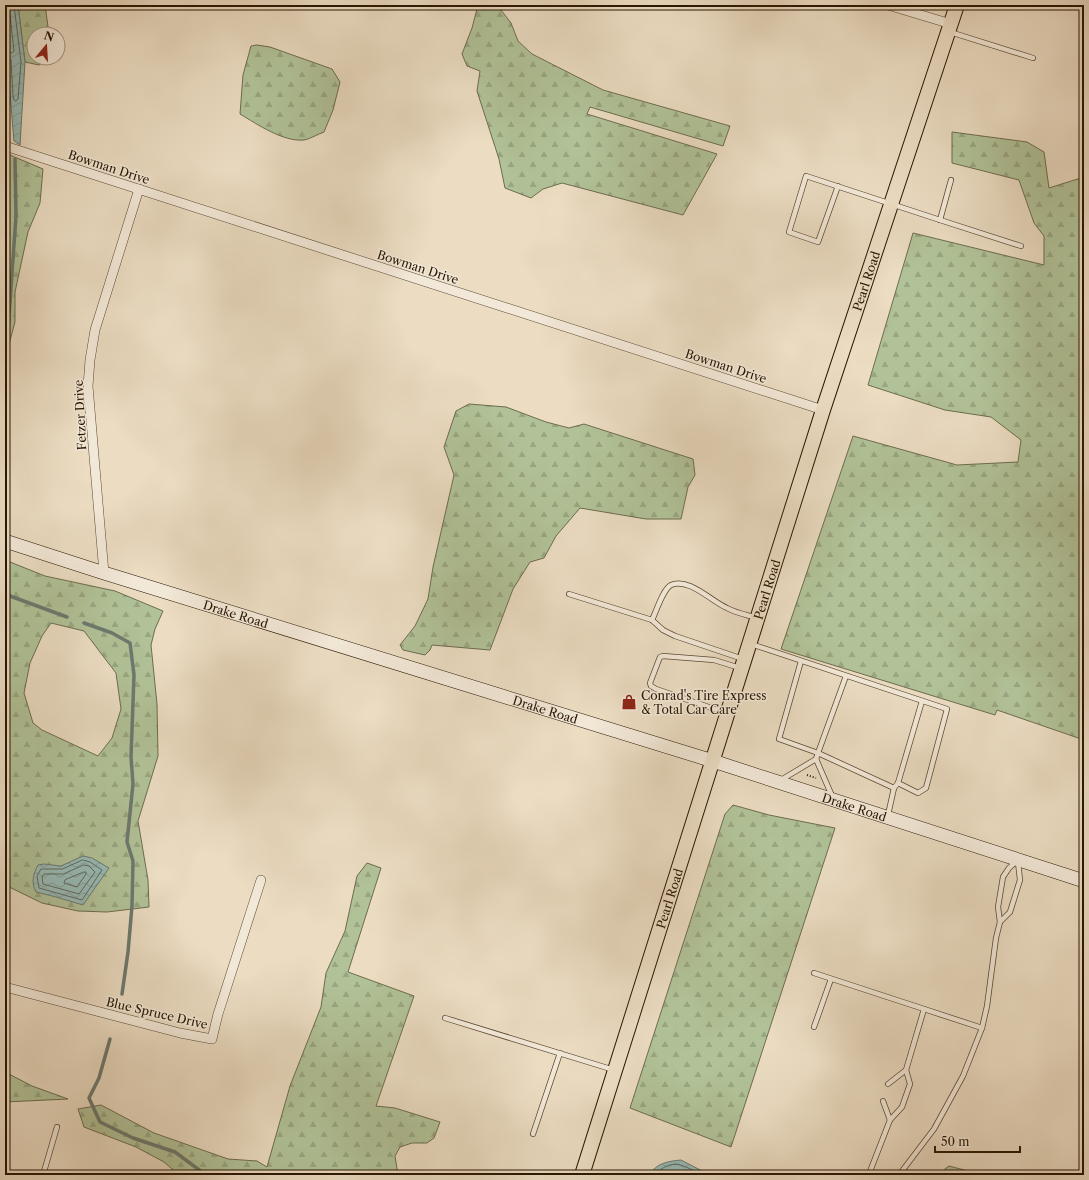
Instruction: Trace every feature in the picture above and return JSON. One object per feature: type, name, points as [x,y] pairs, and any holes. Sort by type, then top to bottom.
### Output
[{"type":"main road","name":"Pearl Road","points":[[582,1175],[823,410],[957,5]]},
{"type":"street","points":[[888,5],[950,28]]},
{"type":"street","name":"Bowman Drive","points":[[5,146],[823,410]]},
{"type":"street","name":"Fetzer Drive","points":[[104,573],[88,386],[90,360],[95,330],[139,189]]},
{"type":"street","name":"Drake Road","points":[[5,541],[713,761],[1084,881]]},
{"type":"street","name":"Blue Spruce Drive","points":[[5,987],[180,1033],[212,1039],[218,1014],[262,880]]},
{"type":"lane","points":[[950,28],[1032,58]]},
{"type":"lane","points":[[838,186],[818,242],[789,232],[806,176],[838,186],[1021,246]]},
{"type":"lane","points":[[940,220],[951,180]]},
{"type":"lane","points":[[652,620],[666,590],[671,585],[676,584],[690,586],[726,608],[758,618]]},
{"type":"lane","points":[[569,594],[652,620],[663,630],[674,636],[743,664]]},
{"type":"lane","points":[[750,644],[947,709],[926,788],[918,794],[898,783]]},
{"type":"lane","points":[[728,714],[656,689],[651,686],[650,683],[660,658],[663,656],[743,664]]},
{"type":"lane","points":[[801,661],[779,739],[818,753],[894,788]]},
{"type":"lane","points":[[778,782],[816,759],[846,676]]},
{"type":"lane","points":[[887,817],[894,788],[898,783],[922,701]]},
{"type":"lane","points":[[816,759],[833,799]]},
{"type":"lane","points":[[1000,922],[1010,912],[1020,880],[1018,860]]},
{"type":"lane","points":[[899,1175],[934,1128],[962,1076],[982,1028],[987,1006],[996,938],[1000,922],[998,907],[1004,877],[1008,868],[1018,860]]},
{"type":"lane","points":[[814,973],[982,1028]]},
{"type":"lane","points":[[814,1027],[831,979]]},
{"type":"lane","points":[[870,1175],[869,1174],[890,1120],[902,1107],[910,1084],[906,1070],[924,1009]]},
{"type":"lane","points":[[445,1018],[615,1070]]},
{"type":"lane","points":[[533,1134],[560,1053]]},
{"type":"lane","points":[[888,1084],[906,1070]]},
{"type":"lane","points":[[883,1101],[890,1120]]},
{"type":"lane","points":[[43,1175],[57,1127]]},
{"type":"path","points":[[806,775],[816,778]]},
{"type":"green space","points":[[18,5],[45,5],[48,26],[26,26],[25,62]]},
{"type":"green space","points":[[478,5],[489,5],[501,10],[511,23],[518,41],[532,54],[603,90],[730,126],[723,146],[590,107],[587,114],[717,154],[683,215],[562,183],[543,189],[531,198],[505,188],[499,159],[477,91],[480,71],[467,66],[462,54],[472,28]]},
{"type":"green space","points":[[257,45],[270,47],[332,69],[340,82],[333,110],[324,132],[309,139],[296,140],[270,132],[240,114],[243,75],[251,46]]},
{"type":"green space","points":[[952,132],[1027,142],[1044,152],[1049,188],[1084,177],[1084,740],[997,710],[995,715],[781,649],[853,436],[957,465],[1018,462],[1021,440],[991,417],[945,410],[868,385],[913,233],[1044,265],[1044,236],[1034,223],[1019,180],[952,163]]},
{"type":"green space","points":[[5,153],[43,169],[40,203],[28,232],[15,292],[15,322],[5,359]]},
{"type":"green space","points":[[469,404],[506,407],[546,422],[569,428],[584,424],[693,459],[695,475],[688,487],[681,519],[646,519],[580,508],[556,536],[544,558],[530,562],[513,589],[490,650],[432,645],[430,650],[425,655],[403,650],[400,645],[415,626],[428,599],[433,567],[454,475],[444,447],[456,411]]},
{"type":"green space","points":[[5,560],[45,576],[115,591],[163,611],[155,629],[151,645],[157,704],[158,756],[138,821],[148,880],[149,907],[107,912],[78,911],[42,903],[5,885]],"holes":[[[51,623],[84,631],[116,673],[121,709],[112,738],[98,756],[42,730],[33,723],[24,693],[30,663],[42,636]]]},
{"type":"green space","points":[[733,805],[769,815],[835,828],[731,1147],[630,1108],[725,814]]},
{"type":"green space","points":[[367,863],[381,868],[348,972],[414,996],[376,1106],[395,1108],[440,1122],[434,1138],[427,1143],[412,1143],[400,1147],[395,1156],[398,1175],[179,1175],[164,1162],[136,1147],[84,1127],[78,1109],[101,1105],[154,1133],[228,1159],[257,1161],[267,1167],[290,1086],[321,1007],[326,973],[345,931],[357,876]]},
{"type":"green space","points":[[5,1072],[32,1086],[68,1099],[5,1102]]},
{"type":"green space","points":[[949,1166],[983,1175],[937,1175]]},
{"type":"water","points":[[5,5],[18,5],[25,62],[20,145],[14,141],[5,35]]},
{"type":"water","points":[[83,856],[92,858],[109,868],[83,905],[36,892],[33,878],[38,865],[44,864],[61,866]]},
{"type":"water","points":[[681,1160],[710,1175],[650,1175],[659,1165]]},
{"type":"waterway","points":[[5,338],[8,331],[16,216],[15,159]]},
{"type":"waterway","points":[[5,591],[10,596],[67,617]]},
{"type":"waterway","points":[[84,623],[112,633],[130,643],[134,675],[131,757],[133,784],[127,842],[133,861],[132,906],[128,952],[122,994]]},
{"type":"waterway","points":[[110,1039],[99,1078],[89,1098],[100,1122],[133,1138],[175,1152],[206,1175]]},
{"type":"place","name":"Conrad's Tire Express & Total Car Care","points":[[629,702]]}]
